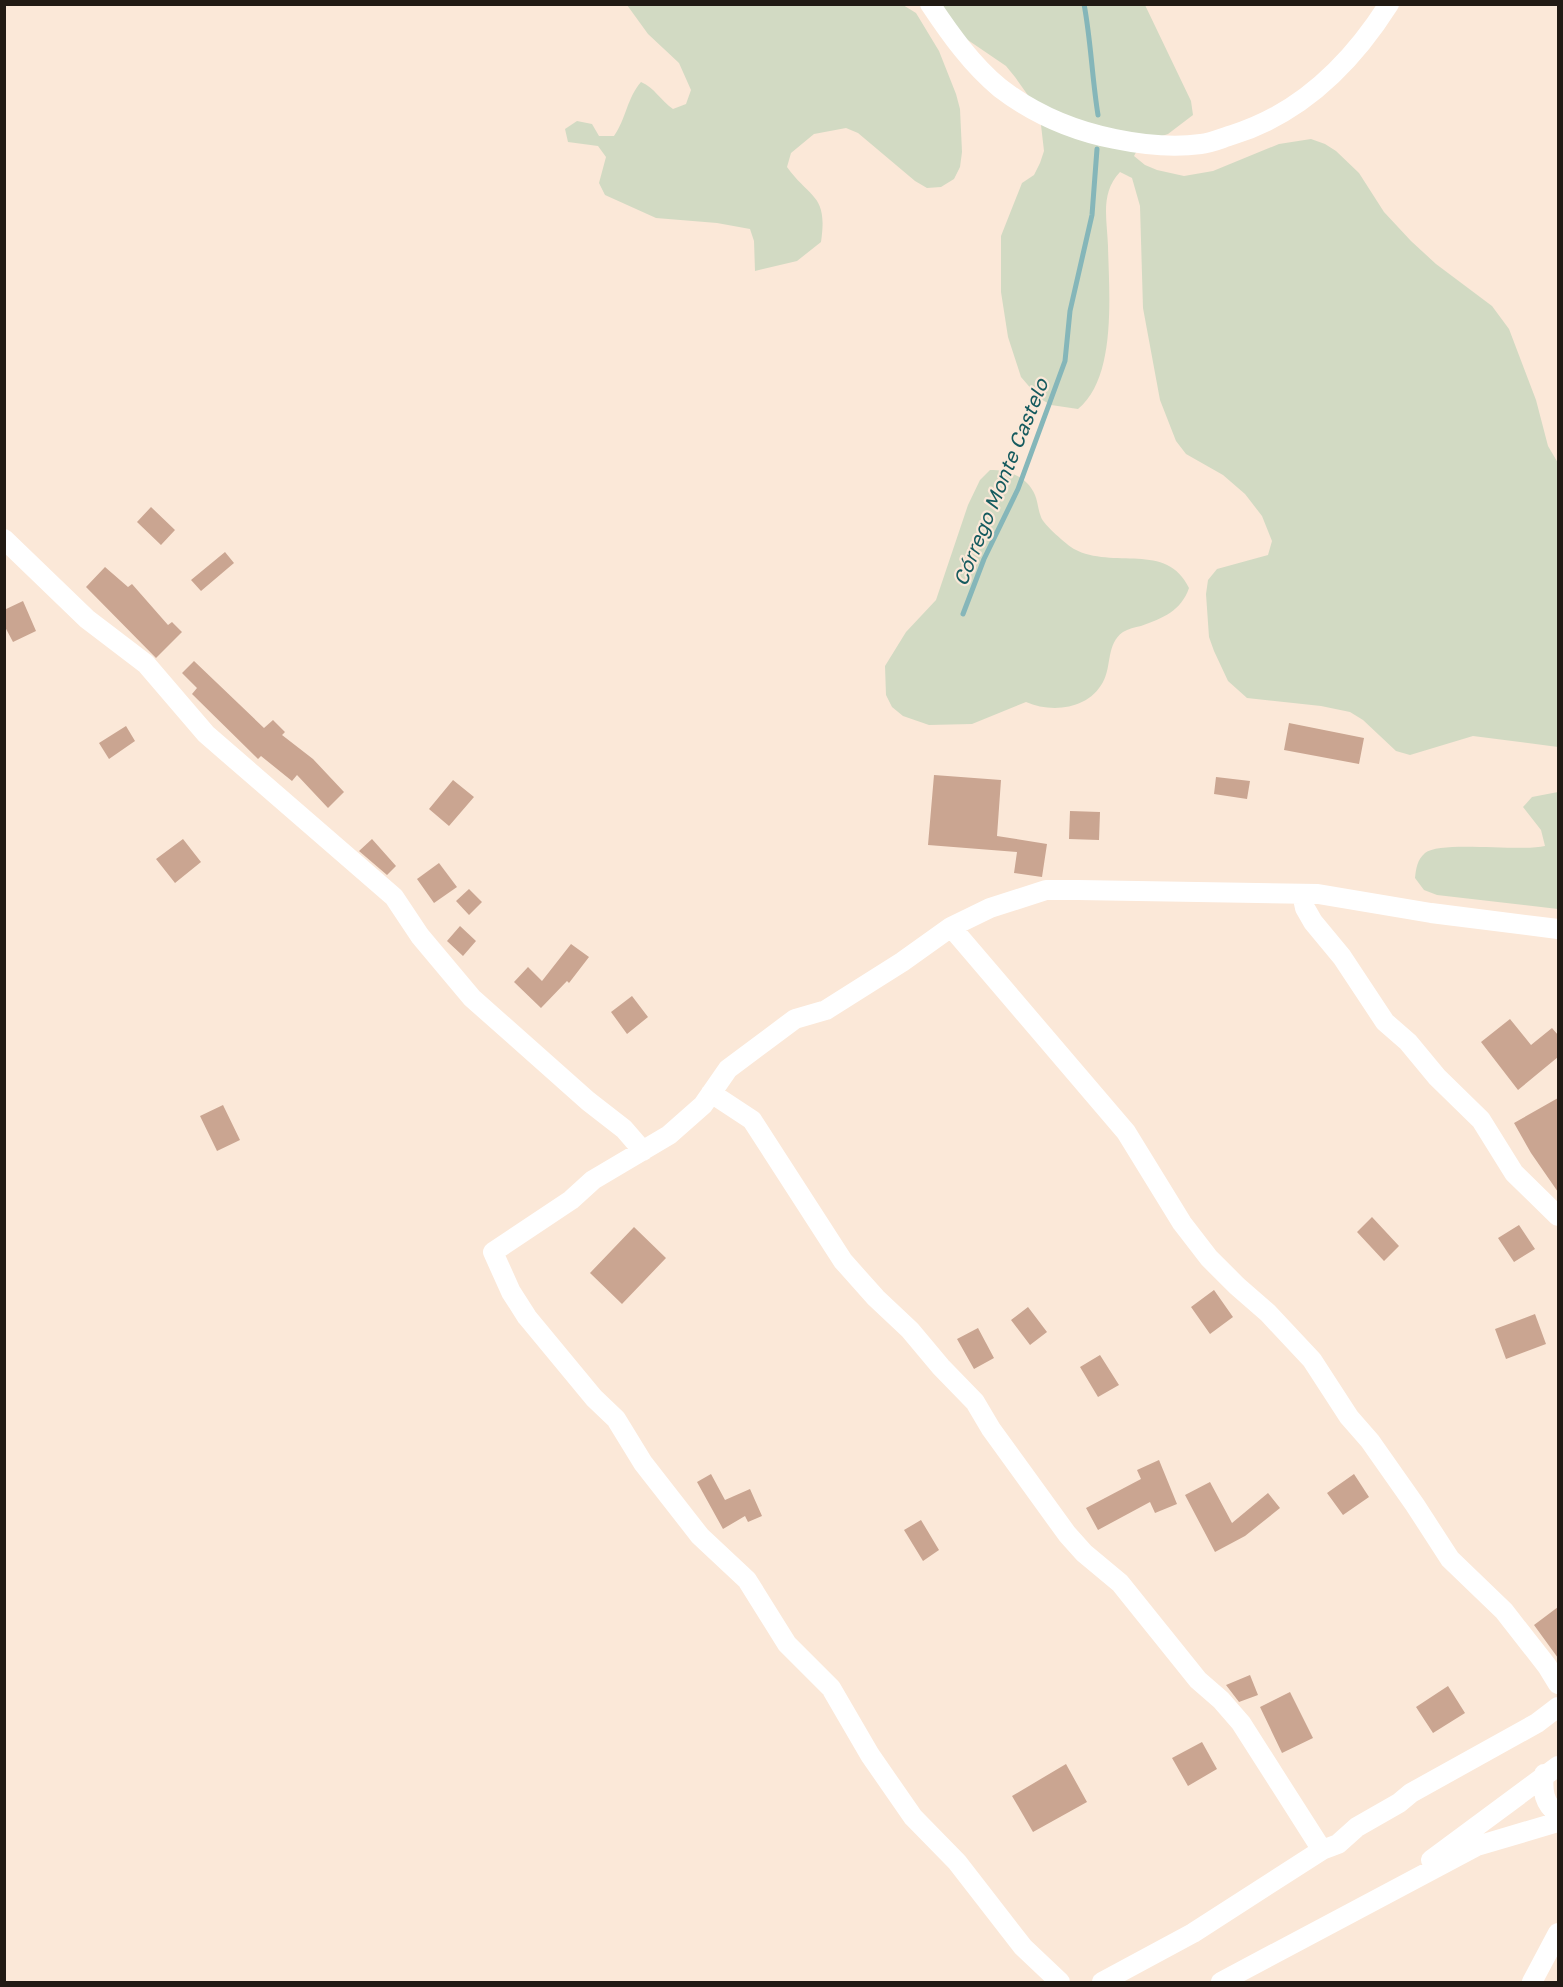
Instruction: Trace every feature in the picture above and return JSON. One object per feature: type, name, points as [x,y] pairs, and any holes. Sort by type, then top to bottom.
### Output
[{"type":"street","points":[[930,4],[973,62],[1000,87],[1041,115],[1090,134],[1147,146],[1203,144],[1253,129],[1301,102],[1344,66],[1389,4]]},
{"type":"street","points":[[4,539],[99,629],[146,663],[206,734],[394,897],[420,936],[472,998],[588,1101],[624,1129],[643,1151]]},
{"type":"street","points":[[1060,1983],[1023,1947],[962,1868],[914,1817],[870,1755],[831,1688],[783,1638],[747,1580],[700,1536],[643,1463],[616,1419],[589,1392],[527,1317],[498,1266],[493,1252],[571,1200],[593,1180],[643,1151],[692,1116],[728,1069],[795,1019],[826,1010],[838,1003],[951,927],[990,908],[1046,890],[1243,891],[1333,896],[1431,913],[1558,929]]},
{"type":"street","points":[[1302,894],[1305,908],[1313,922],[1342,957],[1385,1022],[1408,1042],[1437,1077],[1481,1120],[1514,1173],[1558,1216]]},
{"type":"street","points":[[951,927],[1126,1132],[1182,1223],[1209,1258],[1268,1313],[1312,1360],[1349,1417],[1370,1441],[1450,1559],[1504,1611],[1547,1666],[1558,1684]]},
{"type":"street","points":[[711,1093],[752,1120],[843,1261],[975,1402],[991,1429],[1067,1534],[1084,1553],[1120,1583],[1198,1680],[1236,1717],[1322,1850]]},
{"type":"street","points":[[1102,1983],[1193,1933],[1322,1850],[1338,1844],[1358,1827],[1399,1803],[1411,1793],[1484,1755],[1538,1723],[1558,1707]]},
{"type":"street","points":[[1551,1770],[1544,1794],[1547,1803],[1558,1814]]},
{"type":"street","points":[[1378,1900],[1551,1770]]},
{"type":"street","points":[[1221,1983],[1477,1846],[1558,1822]]},
{"type":"street","points":[[1532,1983],[1558,1933]]},
{"type":"green space","points":[[627,5],[903,5],[916,13],[939,51],[956,94],[960,109],[962,152],[960,167],[954,179],[941,187],[927,188],[915,181],[858,133],[846,128],[814,134],[791,153],[787,167],[820,206],[823,226],[821,242],[797,261],[755,271],[754,241],[750,229],[717,223],[656,218],[605,195],[599,183],[606,157],[598,146],[568,142],[565,129],[577,121],[592,124],[599,136],[614,136],[641,82],[650,87],[673,109],[686,104],[691,90],[679,63],[648,34]]},
{"type":"green space","points":[[930,5],[1145,5],[1191,101],[1193,115],[1168,134],[1141,143],[1134,156],[1145,165],[1157,170],[1184,176],[1213,171],[1279,144],[1311,139],[1325,144],[1336,151],[1359,173],[1384,212],[1411,241],[1436,264],[1492,306],[1509,329],[1536,400],[1548,446],[1558,463],[1558,747],[1473,736],[1410,755],[1396,751],[1363,720],[1350,712],[1321,706],[1247,698],[1228,681],[1209,637],[1206,594],[1208,580],[1217,569],[1268,555],[1272,541],[1262,516],[1245,494],[1223,475],[1186,454],[1176,441],[1160,400],[1143,308],[1140,206],[1132,178],[1120,172],[1107,198],[1108,334],[1099,377],[1091,395],[1078,409],[1051,405],[1039,398],[1021,377],[1008,337],[1001,292],[1001,236],[1022,183],[1034,175],[1040,163],[1044,151],[1041,125],[1032,101],[1006,66],[959,34]]},
{"type":"green space","points":[[990,470],[1016,475],[1027,483],[1032,488],[1043,520],[1074,549],[1089,555],[1138,559],[1167,565],[1179,574],[1189,588],[1181,603],[1170,613],[1127,630],[1118,637],[1112,649],[1103,682],[1096,691],[1079,704],[1057,708],[1026,702],[972,724],[929,725],[903,716],[892,707],[886,695],[885,666],[906,632],[936,600],[968,505],[980,480]]},
{"type":"green space","points":[[1558,792],[1558,909],[1437,895],[1424,890],[1415,878],[1420,859],[1425,853],[1434,849],[1545,846],[1541,830],[1523,807],[1532,797]]},
{"type":"building","points":[[151,507],[175,530],[161,545],[137,522]]},
{"type":"building","points":[[225,552],[234,563],[201,591],[191,580]]},
{"type":"building","points":[[105,567],[128,587],[132,584],[168,625],[172,622],[182,632],[156,658],[86,587]]},
{"type":"building","points":[[23,601],[36,631],[13,642],[4,625],[4,610]]},
{"type":"building","points":[[194,661],[264,728],[273,720],[285,732],[282,735],[313,759],[344,792],[328,808],[297,775],[292,781],[261,756],[258,759],[192,694],[197,688],[182,673]]},
{"type":"building","points":[[1289,723],[1364,738],[1359,764],[1284,750]]},
{"type":"building","points":[[126,726],[135,741],[109,759],[99,743]]},
{"type":"building","points":[[934,775],[1001,780],[997,836],[1047,844],[1042,877],[1014,873],[1017,852],[928,845]]},
{"type":"building","points":[[1216,777],[1250,781],[1247,799],[1214,794]]},
{"type":"building","points":[[453,780],[474,797],[449,826],[429,809]]},
{"type":"building","points":[[1070,811],[1100,812],[1099,840],[1069,839]]},
{"type":"building","points":[[183,839],[201,862],[175,883],[156,859]]},
{"type":"building","points":[[372,839],[396,866],[387,875],[359,851]]},
{"type":"building","points":[[439,863],[457,887],[434,903],[417,879]]},
{"type":"building","points":[[469,889],[482,902],[469,915],[456,901]]},
{"type":"building","points":[[460,926],[476,941],[463,956],[447,941]]},
{"type":"building","points":[[571,944],[589,957],[569,983],[567,981],[541,1008],[514,982],[528,967],[542,981]]},
{"type":"building","points":[[632,996],[648,1017],[627,1034],[611,1012]]},
{"type":"building","points":[[1510,1019],[1531,1045],[1552,1028],[1558,1035],[1558,1057],[1518,1090],[1481,1042]]},
{"type":"building","points":[[1558,1098],[1558,1192],[1514,1123]]},
{"type":"building","points":[[223,1105],[240,1140],[217,1151],[200,1116]]},
{"type":"building","points":[[1372,1217],[1399,1246],[1384,1261],[1357,1232]]},
{"type":"building","points":[[1519,1225],[1535,1249],[1514,1262],[1498,1238]]},
{"type":"building","points":[[634,1227],[666,1258],[622,1304],[590,1273]]},
{"type":"building","points":[[1214,1290],[1233,1317],[1210,1334],[1191,1307]]},
{"type":"building","points":[[1028,1307],[1047,1332],[1030,1345],[1011,1320]]},
{"type":"building","points":[[1535,1314],[1546,1344],[1506,1359],[1495,1329]]},
{"type":"building","points":[[978,1328],[994,1358],[974,1369],[957,1339]]},
{"type":"building","points":[[1100,1355],[1119,1385],[1098,1397],[1080,1367]]},
{"type":"building","points":[[1159,1460],[1177,1504],[1155,1513],[1150,1502],[1098,1530],[1086,1508],[1141,1479],[1137,1470]]},
{"type":"building","points":[[711,1474],[725,1500],[750,1489],[762,1516],[748,1522],[745,1516],[723,1529],[697,1482]]},
{"type":"building","points":[[1354,1474],[1369,1497],[1343,1515],[1327,1493]]},
{"type":"building","points":[[1210,1482],[1232,1523],[1268,1493],[1280,1508],[1245,1536],[1215,1552],[1185,1495]]},
{"type":"building","points":[[921,1520],[939,1550],[923,1561],[904,1530]]},
{"type":"building","points":[[1558,1607],[1558,1658],[1534,1625]]},
{"type":"building","points":[[1250,1675],[1258,1695],[1239,1702],[1226,1685]]},
{"type":"building","points":[[1448,1686],[1465,1713],[1433,1733],[1416,1707]]},
{"type":"building","points":[[1290,1692],[1313,1738],[1282,1753],[1260,1707]]},
{"type":"building","points":[[1202,1742],[1217,1769],[1188,1786],[1172,1758]]},
{"type":"building","points":[[1066,1764],[1087,1802],[1033,1832],[1012,1796]]},
{"type":"waterway","name":"Córrego Monte Castelo","points":[[1084,4],[1098,115]]},
{"type":"waterway","name":"Córrego Monte Castelo","points":[[963,614],[984,559],[1018,489],[1065,361],[1070,311],[1092,215],[1097,149]]}]
